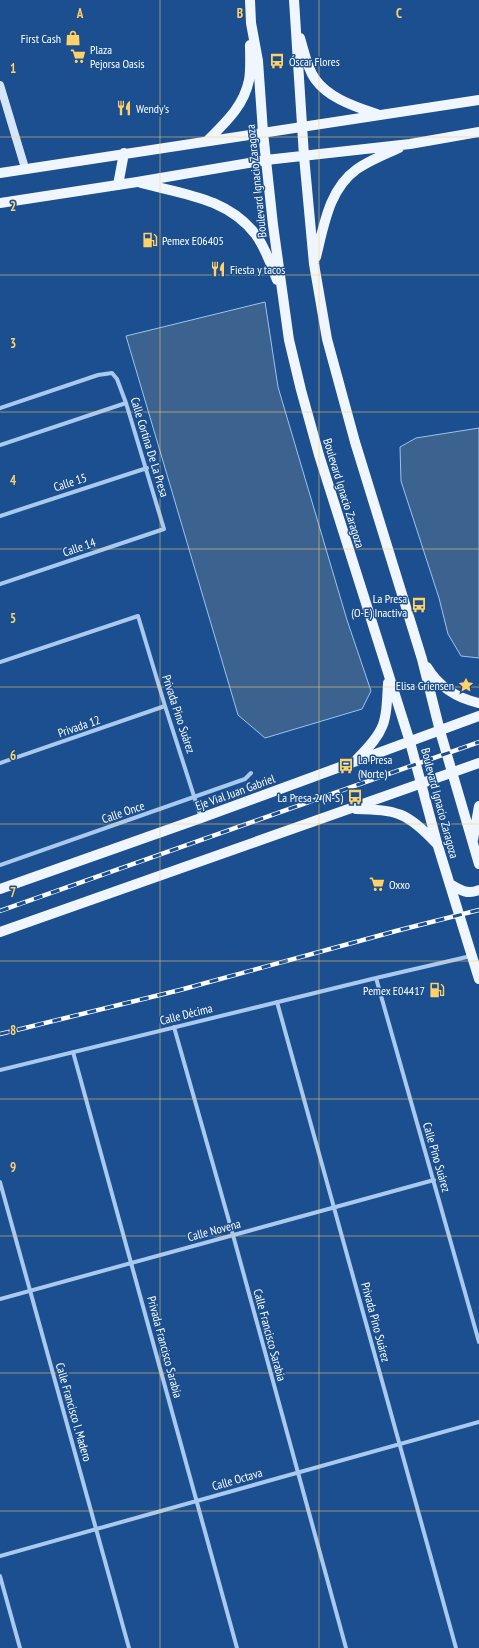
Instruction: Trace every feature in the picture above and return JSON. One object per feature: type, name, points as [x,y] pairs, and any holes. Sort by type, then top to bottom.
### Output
[{"type":"main road","name":"Boulevard Ignacio Zaragoza","points":[[250,0],[250,23],[258,61],[266,160],[289,340],[317,448],[388,678],[410,742],[437,843],[475,956],[479,979]]},
{"type":"main road","name":"Boulevard Ignacio Zaragoza","points":[[294,0],[301,127],[314,264],[327,339],[338,381],[422,659],[440,731],[479,864]]},
{"type":"main road","points":[[207,141],[226,122],[244,98],[250,79],[250,23]]},
{"type":"main road","points":[[296,23],[307,62],[315,79],[325,90],[337,98],[379,115]]},
{"type":"main road","points":[[0,173],[479,100]]},
{"type":"main road","points":[[0,203],[266,160],[410,144],[479,132]]},
{"type":"main road","points":[[314,264],[329,208],[340,185],[356,169],[410,144]]},
{"type":"main road","points":[[118,185],[124,153]]},
{"type":"main road","points":[[137,182],[216,203],[232,213],[255,235],[265,250],[282,290]]},
{"type":"main road","points":[[422,659],[434,679],[441,686],[466,700],[479,703]]},
{"type":"main road","points":[[354,763],[374,742],[384,726],[388,678]]},
{"type":"main road","name":"Eje Vial Juan Gabriel","points":[[0,889],[354,763],[479,716]]},
{"type":"main road","points":[[0,932],[479,763]]},
{"type":"main road","points":[[473,844],[479,806]]},
{"type":"main road","points":[[350,808],[397,812],[418,824],[437,843]]},
{"type":"main road","points":[[450,884],[466,893],[472,893],[479,890]]},
{"type":"street","points":[[0,85],[25,168]]},
{"type":"street","name":"Calle Cortina De La Presa","points":[[0,408],[98,375],[112,373],[117,379],[126,403],[147,468],[164,529]]},
{"type":"street","points":[[0,445],[126,403]]},
{"type":"street","name":"Calle 15","points":[[0,516],[147,468]]},
{"type":"street","name":"Calle 14","points":[[0,584],[164,529]]},
{"type":"street","name":"Privada Pino Suárez","points":[[0,662],[138,616],[201,818]]},
{"type":"street","name":"Privada 12","points":[[0,763],[165,706]]},
{"type":"street","name":"Calle Once","points":[[0,865],[245,779],[251,773]]},
{"type":"street","name":"Calle Décima","points":[[0,1070],[376,978],[475,956]]},
{"type":"street","name":"Calle Pino Suárez","points":[[376,978],[479,1342]]},
{"type":"street","name":"Privada Pino Suárez","points":[[277,1002],[335,1207],[398,1445],[456,1648]]},
{"type":"street","name":"Calle Francisco Sarabia","points":[[174,1028],[233,1235],[346,1648]]},
{"type":"street","name":"Privada Francisco Sarabia","points":[[74,1052],[238,1648]]},
{"type":"street","name":"Calle Novena","points":[[0,1299],[434,1180]]},
{"type":"street","name":"Calle Francisco I. Madero","points":[[0,1182],[129,1648]]},
{"type":"street","name":"Calle Octava","points":[[0,1556],[479,1422]]},
{"type":"street","points":[[0,1576],[20,1648]]},
{"type":"water","points":[[265,302],[278,387],[347,620],[371,691],[362,709],[265,738],[238,715],[126,336]]},
{"type":"water","points":[[479,428],[479,658],[461,656],[448,634],[439,598],[401,481],[400,447],[416,438]]},
{"type":"railway","points":[[0,911],[479,742]]},
{"type":"railway","points":[[0,1034],[180,990],[479,910]]},
{"type":"place","name":"First Cash","points":[[73,38]]},
{"type":"place","name":"Plaza Pejorsa Oasis","points":[[78,56]]},
{"type":"place","name":"Óscar Flores","points":[[277,61]]},
{"type":"place","name":"Wendy's","points":[[124,108]]},
{"type":"place","name":"Pemex E06405","points":[[150,240]]},
{"type":"place","name":"Fiesta y tacos","points":[[218,269]]},
{"type":"place","name":"La Presa (O-E) Inactiva","points":[[419,605]]},
{"type":"place","name":"Elisa Griensen","points":[[466,685]]},
{"type":"place","name":"La Presa (Norte)","points":[[346,766]]},
{"type":"place","name":"La Presa 2 (N-S)","points":[[355,797]]},
{"type":"place","name":"Oxxo","points":[[377,884]]},
{"type":"place","name":"Pemex E04417","points":[[437,990]]}]
